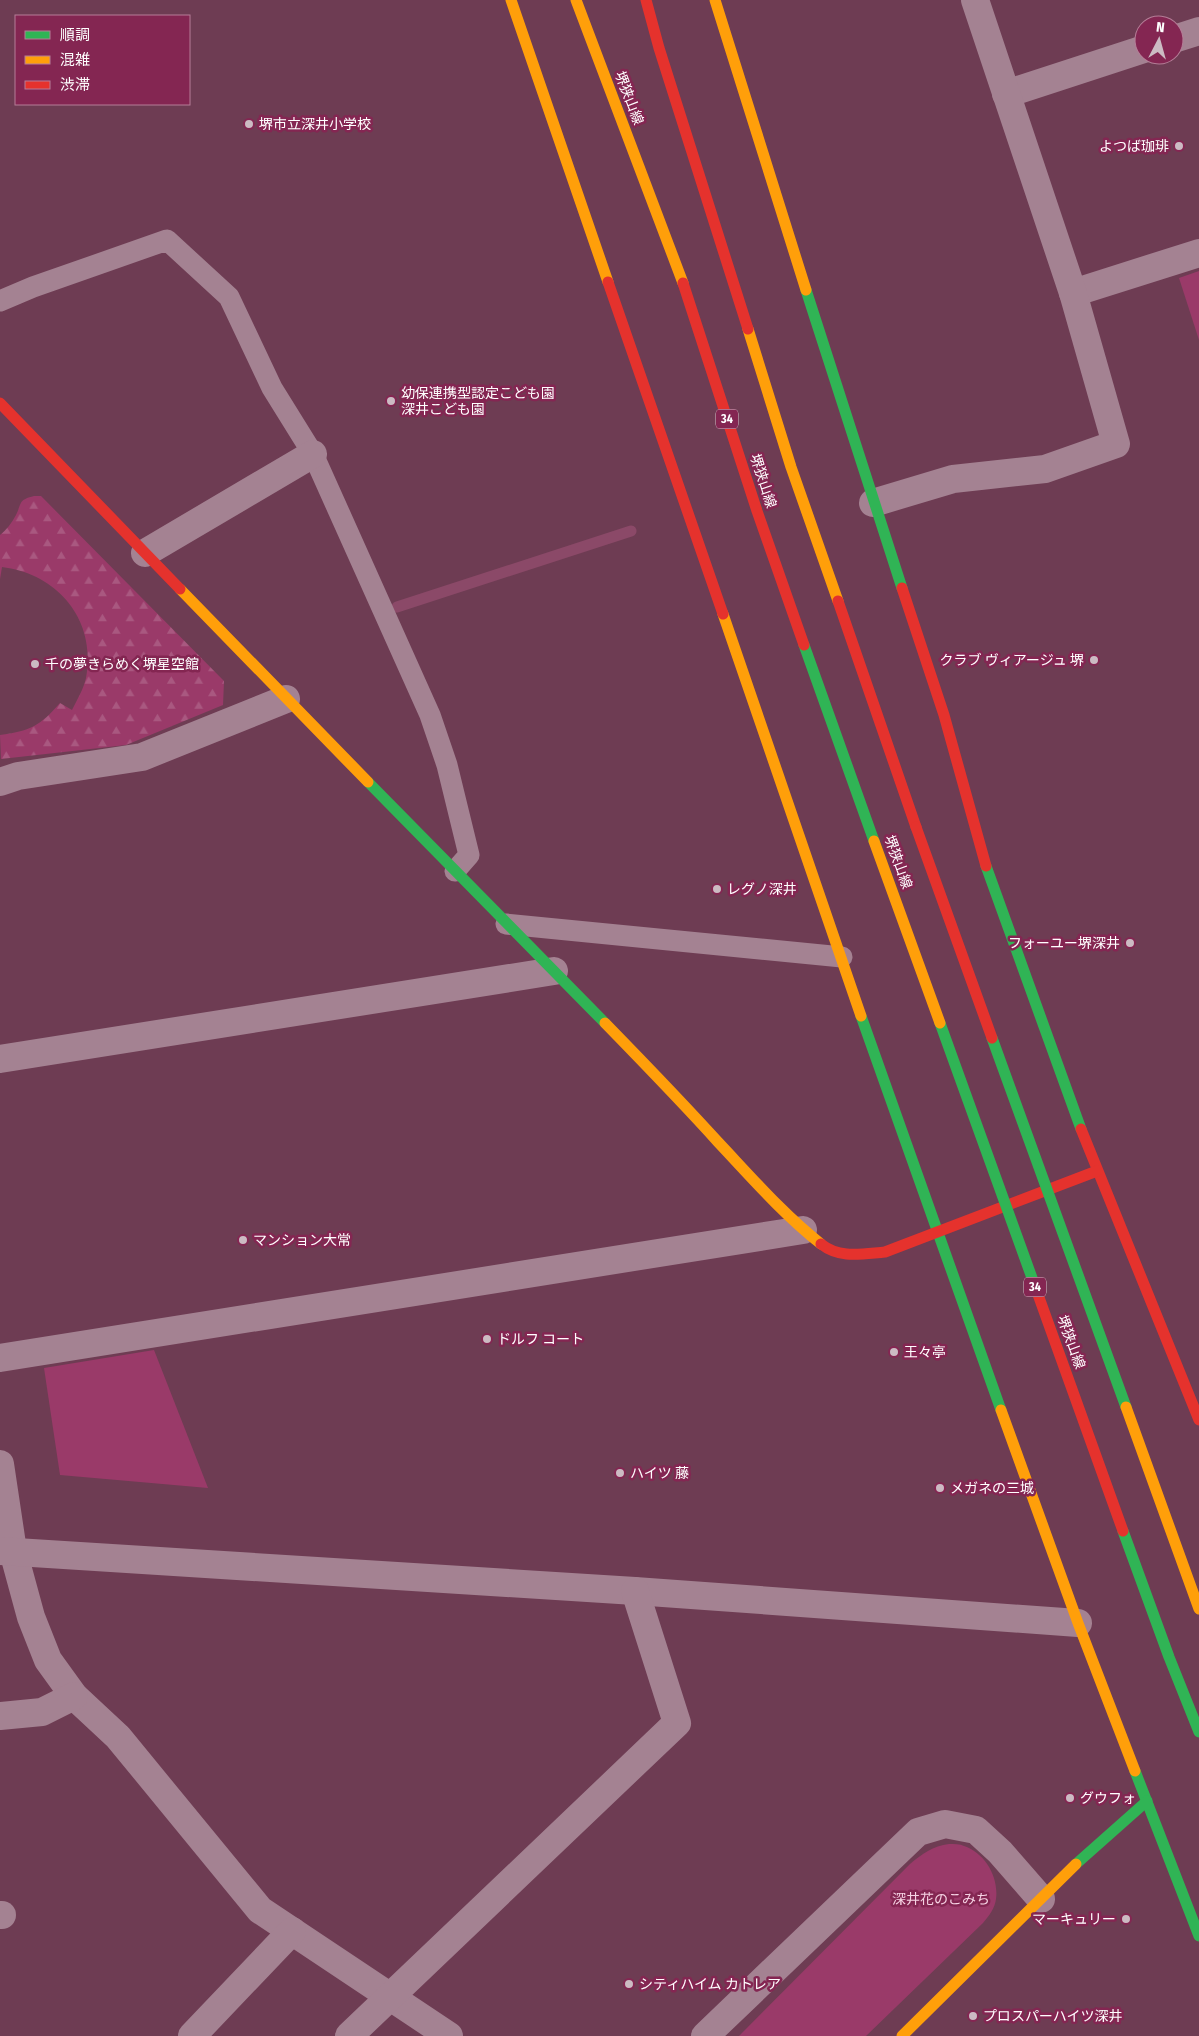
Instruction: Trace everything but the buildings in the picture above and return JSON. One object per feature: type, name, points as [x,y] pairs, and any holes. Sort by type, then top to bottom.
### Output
[{"type":"main road","points":[[511,0],[908,1152],[1078,1623],[1199,1936]]},
{"type":"main road","name":"堺狭山線","points":[[576,0],[677,266],[757,510],[874,841],[1169,1656],[1199,1732]]},
{"type":"main road","points":[[646,0],[658,48],[791,467],[916,827],[1199,1609]]},
{"type":"main road","points":[[715,0],[873,503],[944,715],[981,851],[1069,1099],[1199,1420]]},
{"type":"main road","points":[[0,403],[286,699],[665,1084],[749,1175],[803,1230],[831,1252],[852,1255],[885,1252],[1097,1171]]},
{"type":"main road","points":[[902,2036],[1117,1826],[1147,1801]]},
{"type":"street","points":[[873,503],[953,478],[1045,469],[1116,444],[1073,294],[975,0]]},
{"type":"street","points":[[1184,36],[1199,31]]},
{"type":"street","points":[[1006,94],[1134,52]]},
{"type":"street","points":[[1073,294],[1199,253]]},
{"type":"street","points":[[145,553],[313,454]]},
{"type":"street","points":[[0,782],[18,776],[142,757],[286,699]]},
{"type":"street","points":[[0,1058],[554,971]]},
{"type":"street","points":[[0,1358],[803,1230]]},
{"type":"street","points":[[0,1464],[6,1551],[48,1660],[74,1696],[118,1736],[260,1910],[449,2036]]},
{"type":"street","points":[[6,1551],[635,1591],[1078,1623]]},
{"type":"street","points":[[350,2036],[676,1723],[635,1591]]},
{"type":"street","points":[[0,1716],[42,1712],[74,1696]]},
{"type":"street","points":[[705,2036],[918,1832],[945,1824],[976,1830],[1000,1852],[1041,1899]]},
{"type":"street","points":[[192,2036],[292,1932]]},
{"type":"lane","points":[[0,301],[33,287],[167,240],[229,297],[272,388],[313,454],[430,714],[447,765],[469,855],[455,871]]},
{"type":"lane","points":[[506,924],[842,957]]},
{"type":"green space","points":[[1199,271],[1199,340],[1179,278]]},
{"type":"green space","points":[[34,496],[41,496],[224,681],[223,705],[126,745],[1,759],[0,735],[19,732],[34,726],[60,703],[72,710],[86,678],[88,657],[85,637],[79,619],[69,603],[56,590],[40,579],[22,571],[2,567],[0,579],[0,535],[13,521],[21,502]]},
{"type":"green space","points":[[154,1350],[208,1488],[60,1475],[44,1368]]},
{"type":"green space","name":"深井花のこみち","points":[[949,1844],[961,1845],[972,1849],[984,1860],[993,1874],[995,1882],[996,1899],[994,1906],[983,1923],[866,2036],[739,2036],[910,1864],[928,1851]]},
{"type":"waterway","points":[[397,607],[631,531]]},
{"type":"traffic: fast","points":[[806,290],[902,588]]},
{"type":"traffic: fast","points":[[804,645],[874,841]]},
{"type":"traffic: fast","points":[[368,782],[605,1023]]},
{"type":"traffic: fast","points":[[986,866],[1081,1129]]},
{"type":"traffic: fast","points":[[861,1016],[1001,1410]]},
{"type":"traffic: fast","points":[[940,1023],[1036,1289]]},
{"type":"traffic: fast","points":[[992,1038],[1126,1407]]},
{"type":"traffic: fast","points":[[1123,1531],[1169,1657],[1199,1732]]},
{"type":"traffic: fast","points":[[1135,1771],[1199,1936]]},
{"type":"traffic: fast","points":[[1076,1864],[1147,1801]]},
{"type":"traffic: slow","points":[[511,0],[608,282]]},
{"type":"traffic: slow","points":[[576,0],[683,283]]},
{"type":"traffic: slow","points":[[715,0],[806,290]]},
{"type":"traffic: slow","points":[[748,329],[791,467],[838,601]]},
{"type":"traffic: slow","points":[[180,589],[368,782]]},
{"type":"traffic: slow","points":[[723,614],[861,1016]]},
{"type":"traffic: slow","points":[[874,841],[940,1023]]},
{"type":"traffic: slow","points":[[605,1023],[768,1195],[821,1244]]},
{"type":"traffic: slow","points":[[1126,1407],[1199,1609]]},
{"type":"traffic: slow","points":[[1001,1410],[1078,1623],[1135,1771]]},
{"type":"traffic: slow","points":[[902,2036],[1076,1864]]},
{"type":"traffic: jam","points":[[646,0],[659,48],[748,329]]},
{"type":"traffic: jam","points":[[608,282],[723,614]]},
{"type":"traffic: jam","points":[[683,283],[757,511],[804,645]]},
{"type":"traffic: jam","points":[[0,403],[180,589]]},
{"type":"traffic: jam","points":[[902,588],[944,715],[986,866]]},
{"type":"traffic: jam","points":[[838,601],[916,827]]},
{"type":"traffic: jam","points":[[916,827],[992,1038]]},
{"type":"traffic: jam","points":[[1081,1129],[1199,1420]]},
{"type":"traffic: jam","points":[[821,1244],[828,1249],[843,1254],[885,1252],[1097,1171]]},
{"type":"traffic: jam","points":[[1036,1289],[1123,1531]]},
{"type":"place","name":"堺市立深井小学校","points":[[249,124]]},
{"type":"place","name":"よつば珈琲","points":[[1179,146]]},
{"type":"place","name":"幼保連携型認定こども園 深井こども園","points":[[391,401]]},
{"type":"place","name":"クラブ ヴィアージュ 堺","points":[[1094,660]]},
{"type":"place","name":"千の夢きらめく堺星空館","points":[[35,664]]},
{"type":"place","name":"レグノ深井","points":[[717,889]]},
{"type":"place","name":"フォーユー堺深井","points":[[1130,943]]},
{"type":"place","name":"マンション大常","points":[[243,1240]]},
{"type":"place","name":"ドルフ コート","points":[[487,1339]]},
{"type":"place","name":"王々亭","points":[[894,1352]]},
{"type":"place","name":"ハイツ 藤","points":[[620,1473]]},
{"type":"place","name":"メガネの三城","points":[[940,1488]]},
{"type":"place","name":"グウフォ","points":[[1070,1798]]},
{"type":"place","name":"マーキュリー","points":[[1126,1919]]},
{"type":"place","name":"シティハイム カトレア","points":[[629,1984]]},
{"type":"place","name":"プロスパーハイツ深井","points":[[973,2016]]}]
